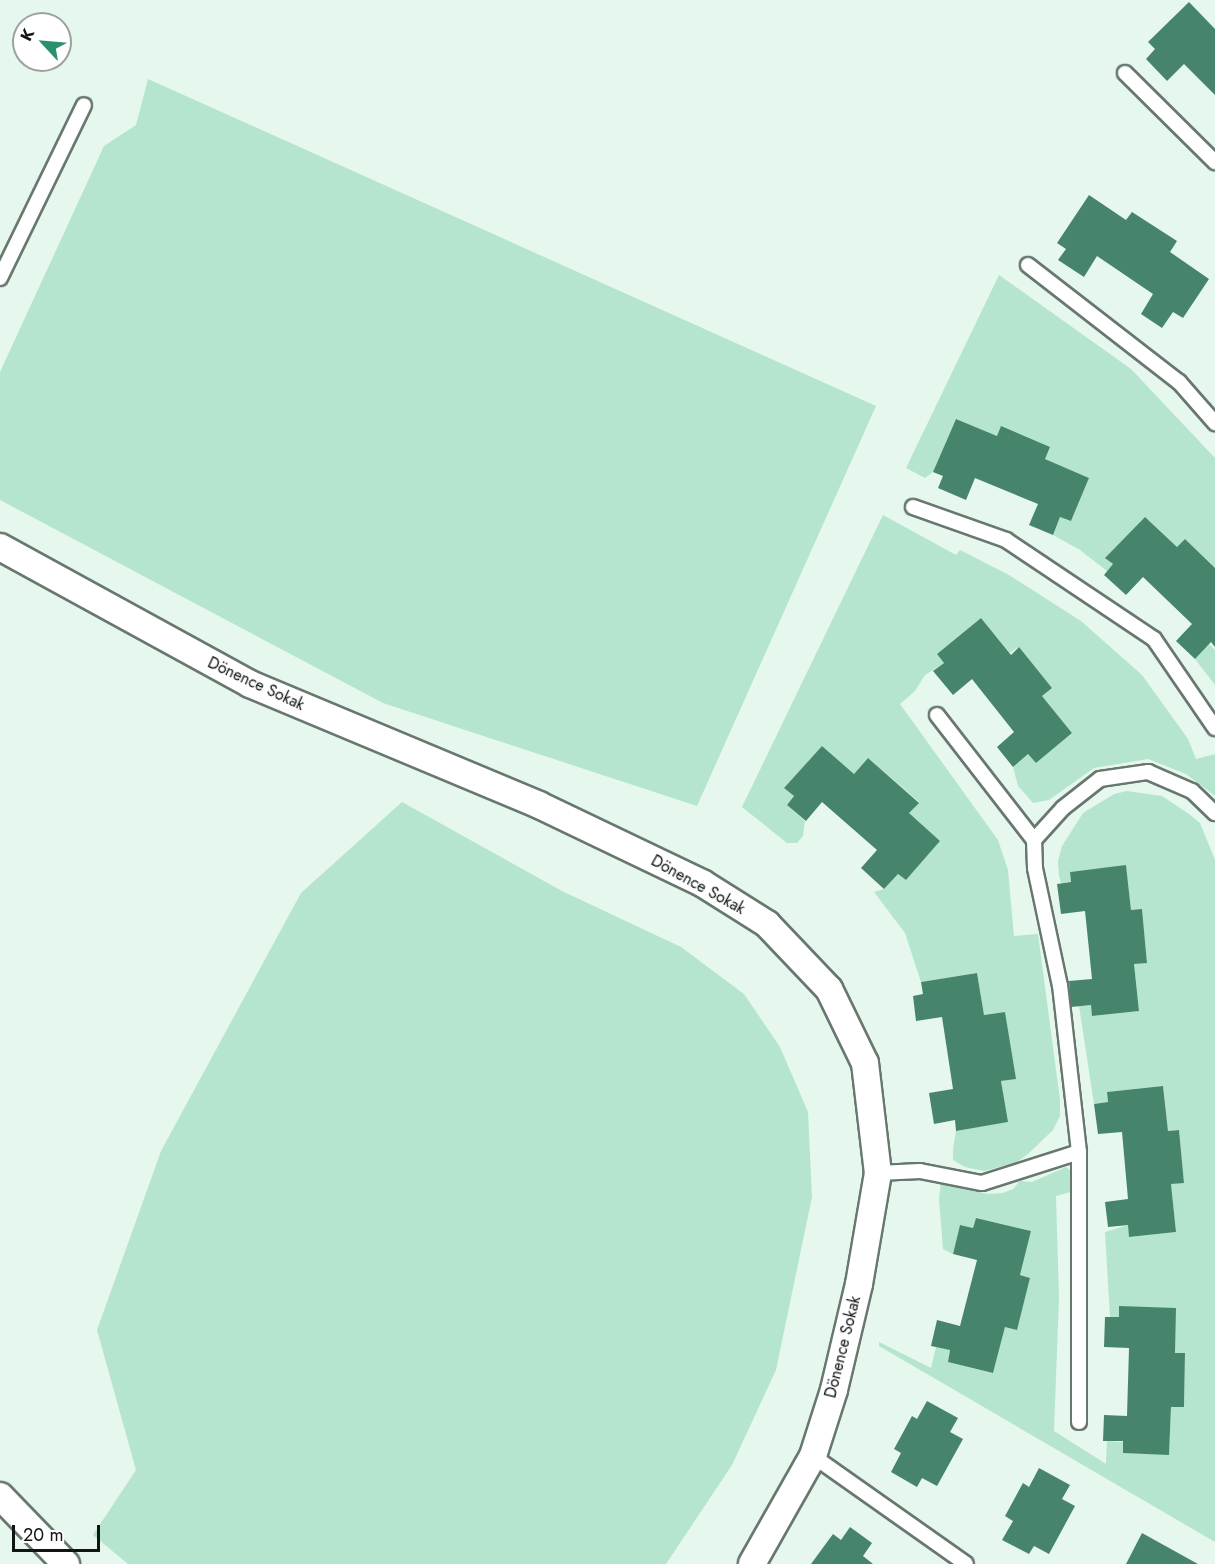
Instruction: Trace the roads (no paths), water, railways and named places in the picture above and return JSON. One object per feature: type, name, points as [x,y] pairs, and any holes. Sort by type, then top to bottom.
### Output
[{"type":"street","name":"Dönence Sokak","points":[[0,547],[250,684],[539,806],[702,883],[767,924],[829,990],[865,1063],[878,1173],[859,1284],[834,1390],[813,1456],[752,1564]]},
{"type":"street","points":[[0,1496],[66,1564]]},
{"type":"lane","points":[[1125,73],[1215,162]]},
{"type":"lane","points":[[0,278],[84,105]]},
{"type":"lane","points":[[1029,265],[1179,382],[1215,423]]},
{"type":"lane","points":[[913,507],[1006,540],[1154,639],[1215,728]]},
{"type":"lane","points":[[937,715],[1034,840],[1035,868],[1060,986],[1079,1152],[1079,1422]]},
{"type":"lane","points":[[1034,840],[1063,808],[1100,779],[1148,772],[1192,791],[1215,813]]},
{"type":"lane","points":[[878,1173],[920,1171],[982,1183],[1079,1152]]},
{"type":"lane","points":[[813,1456],[966,1564]]}]
